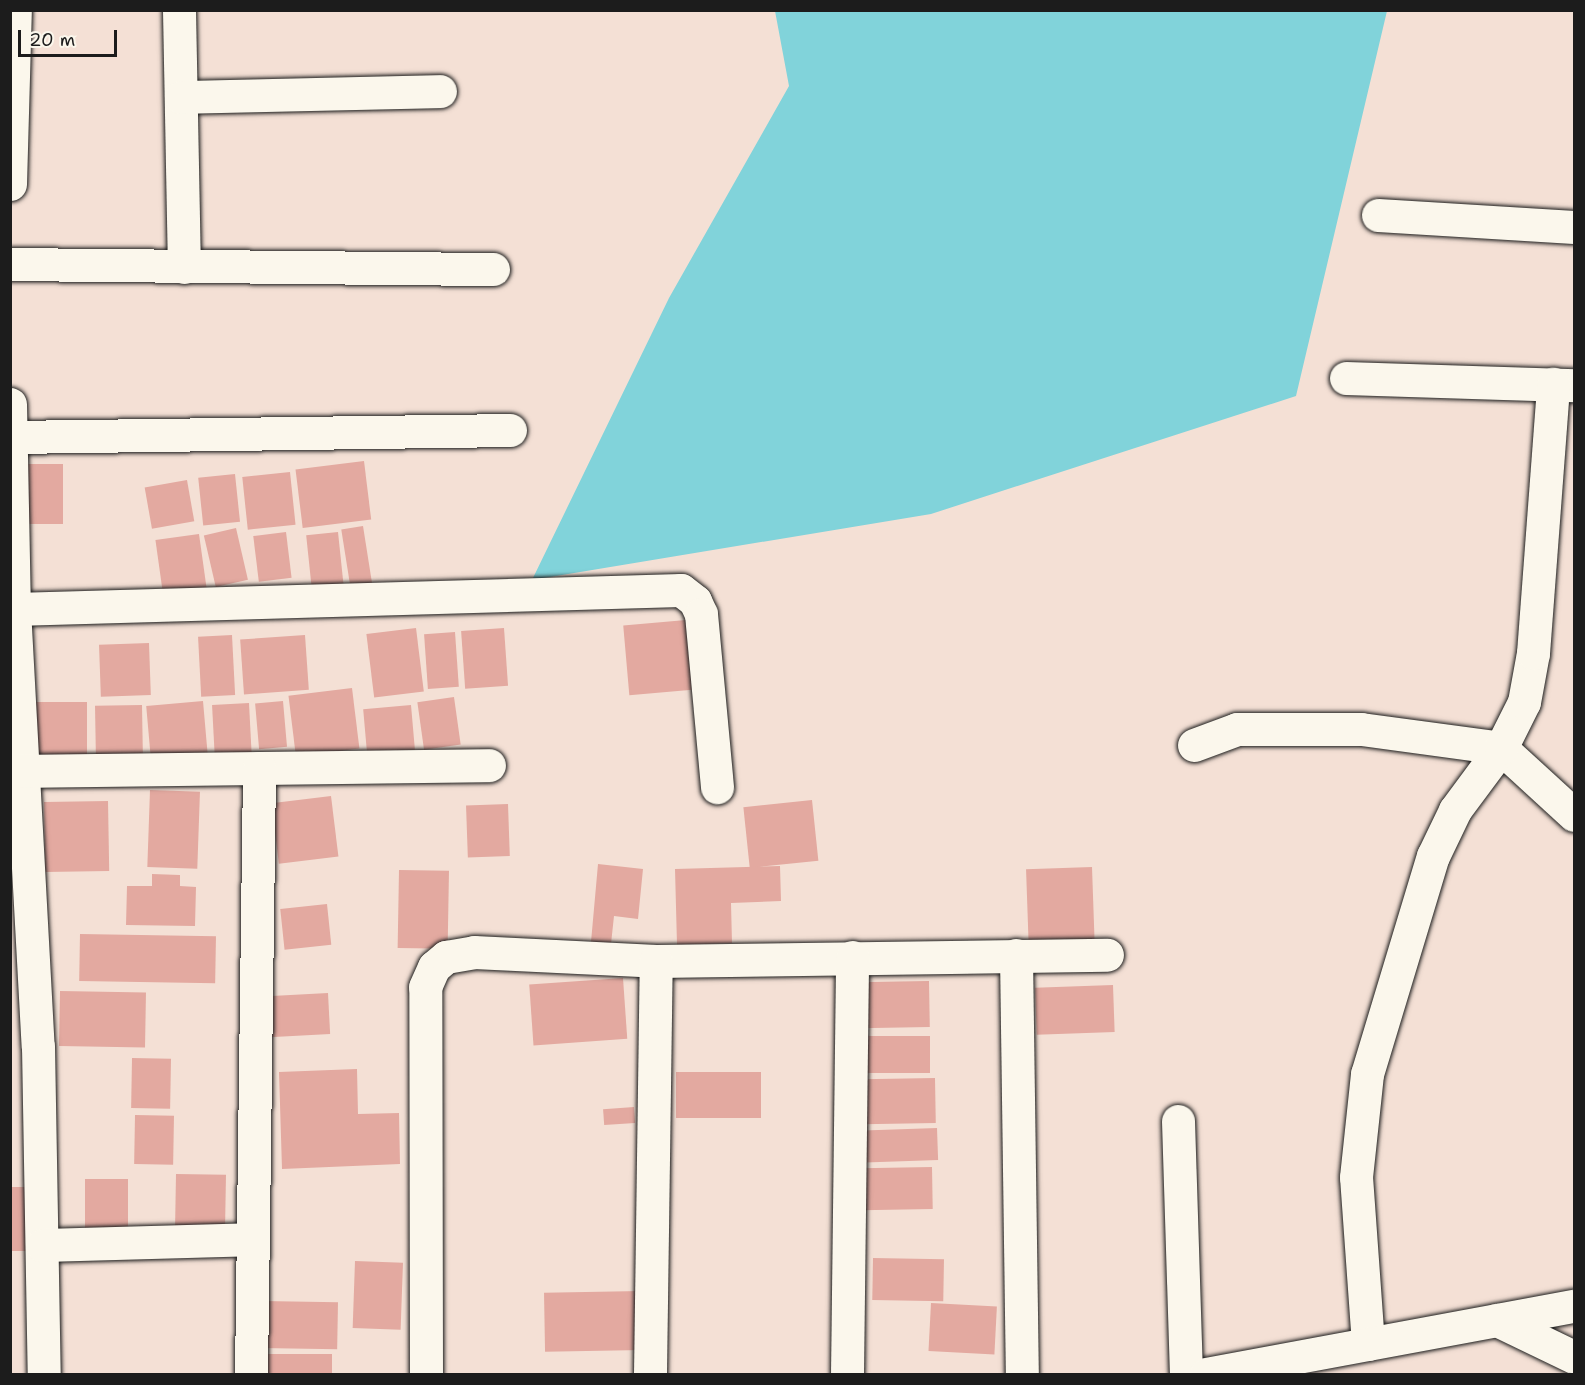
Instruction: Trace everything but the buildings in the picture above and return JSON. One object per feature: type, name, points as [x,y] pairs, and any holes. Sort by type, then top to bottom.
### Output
[{"type":"street","points":[[10,184],[15,10]]},
{"type":"street","points":[[179,10],[184,267]]},
{"type":"street","points":[[181,97],[440,91]]},
{"type":"street","points":[[1377,215],[1575,226]]},
{"type":"street","points":[[10,264],[493,269]]},
{"type":"street","points":[[1346,378],[1564,385],[1533,653],[1524,702],[1501,748],[1455,810],[1433,856],[1367,1074],[1356,1178],[1368,1344]]},
{"type":"street","points":[[10,404],[17,771],[38,1046],[44,1374]]},
{"type":"street","points":[[11,437],[510,430]]},
{"type":"street","points":[[14,609],[681,590],[695,601],[701,614],[717,787]]},
{"type":"street","points":[[1194,745],[1237,729],[1361,729],[1501,748],[1575,815]]},
{"type":"street","points":[[17,771],[489,765]]},
{"type":"street","points":[[251,1374],[259,768]]},
{"type":"street","points":[[426,1374],[425,987],[434,967],[446,957],[474,952],[656,961],[1107,955]]},
{"type":"street","points":[[1016,955],[1022,1374]]},
{"type":"street","points":[[847,1374],[852,957]]},
{"type":"street","points":[[650,1374],[656,961]]},
{"type":"street","points":[[1178,1120],[1186,1374]]},
{"type":"street","points":[[42,1245],[251,1239]]},
{"type":"street","points":[[1206,1374],[1575,1306]]},
{"type":"street","points":[[1497,1320],[1575,1357]]},
{"type":"water","points":[[775,11],[1387,11],[1296,396],[931,514],[532,580],[669,298],[789,86]]}]
